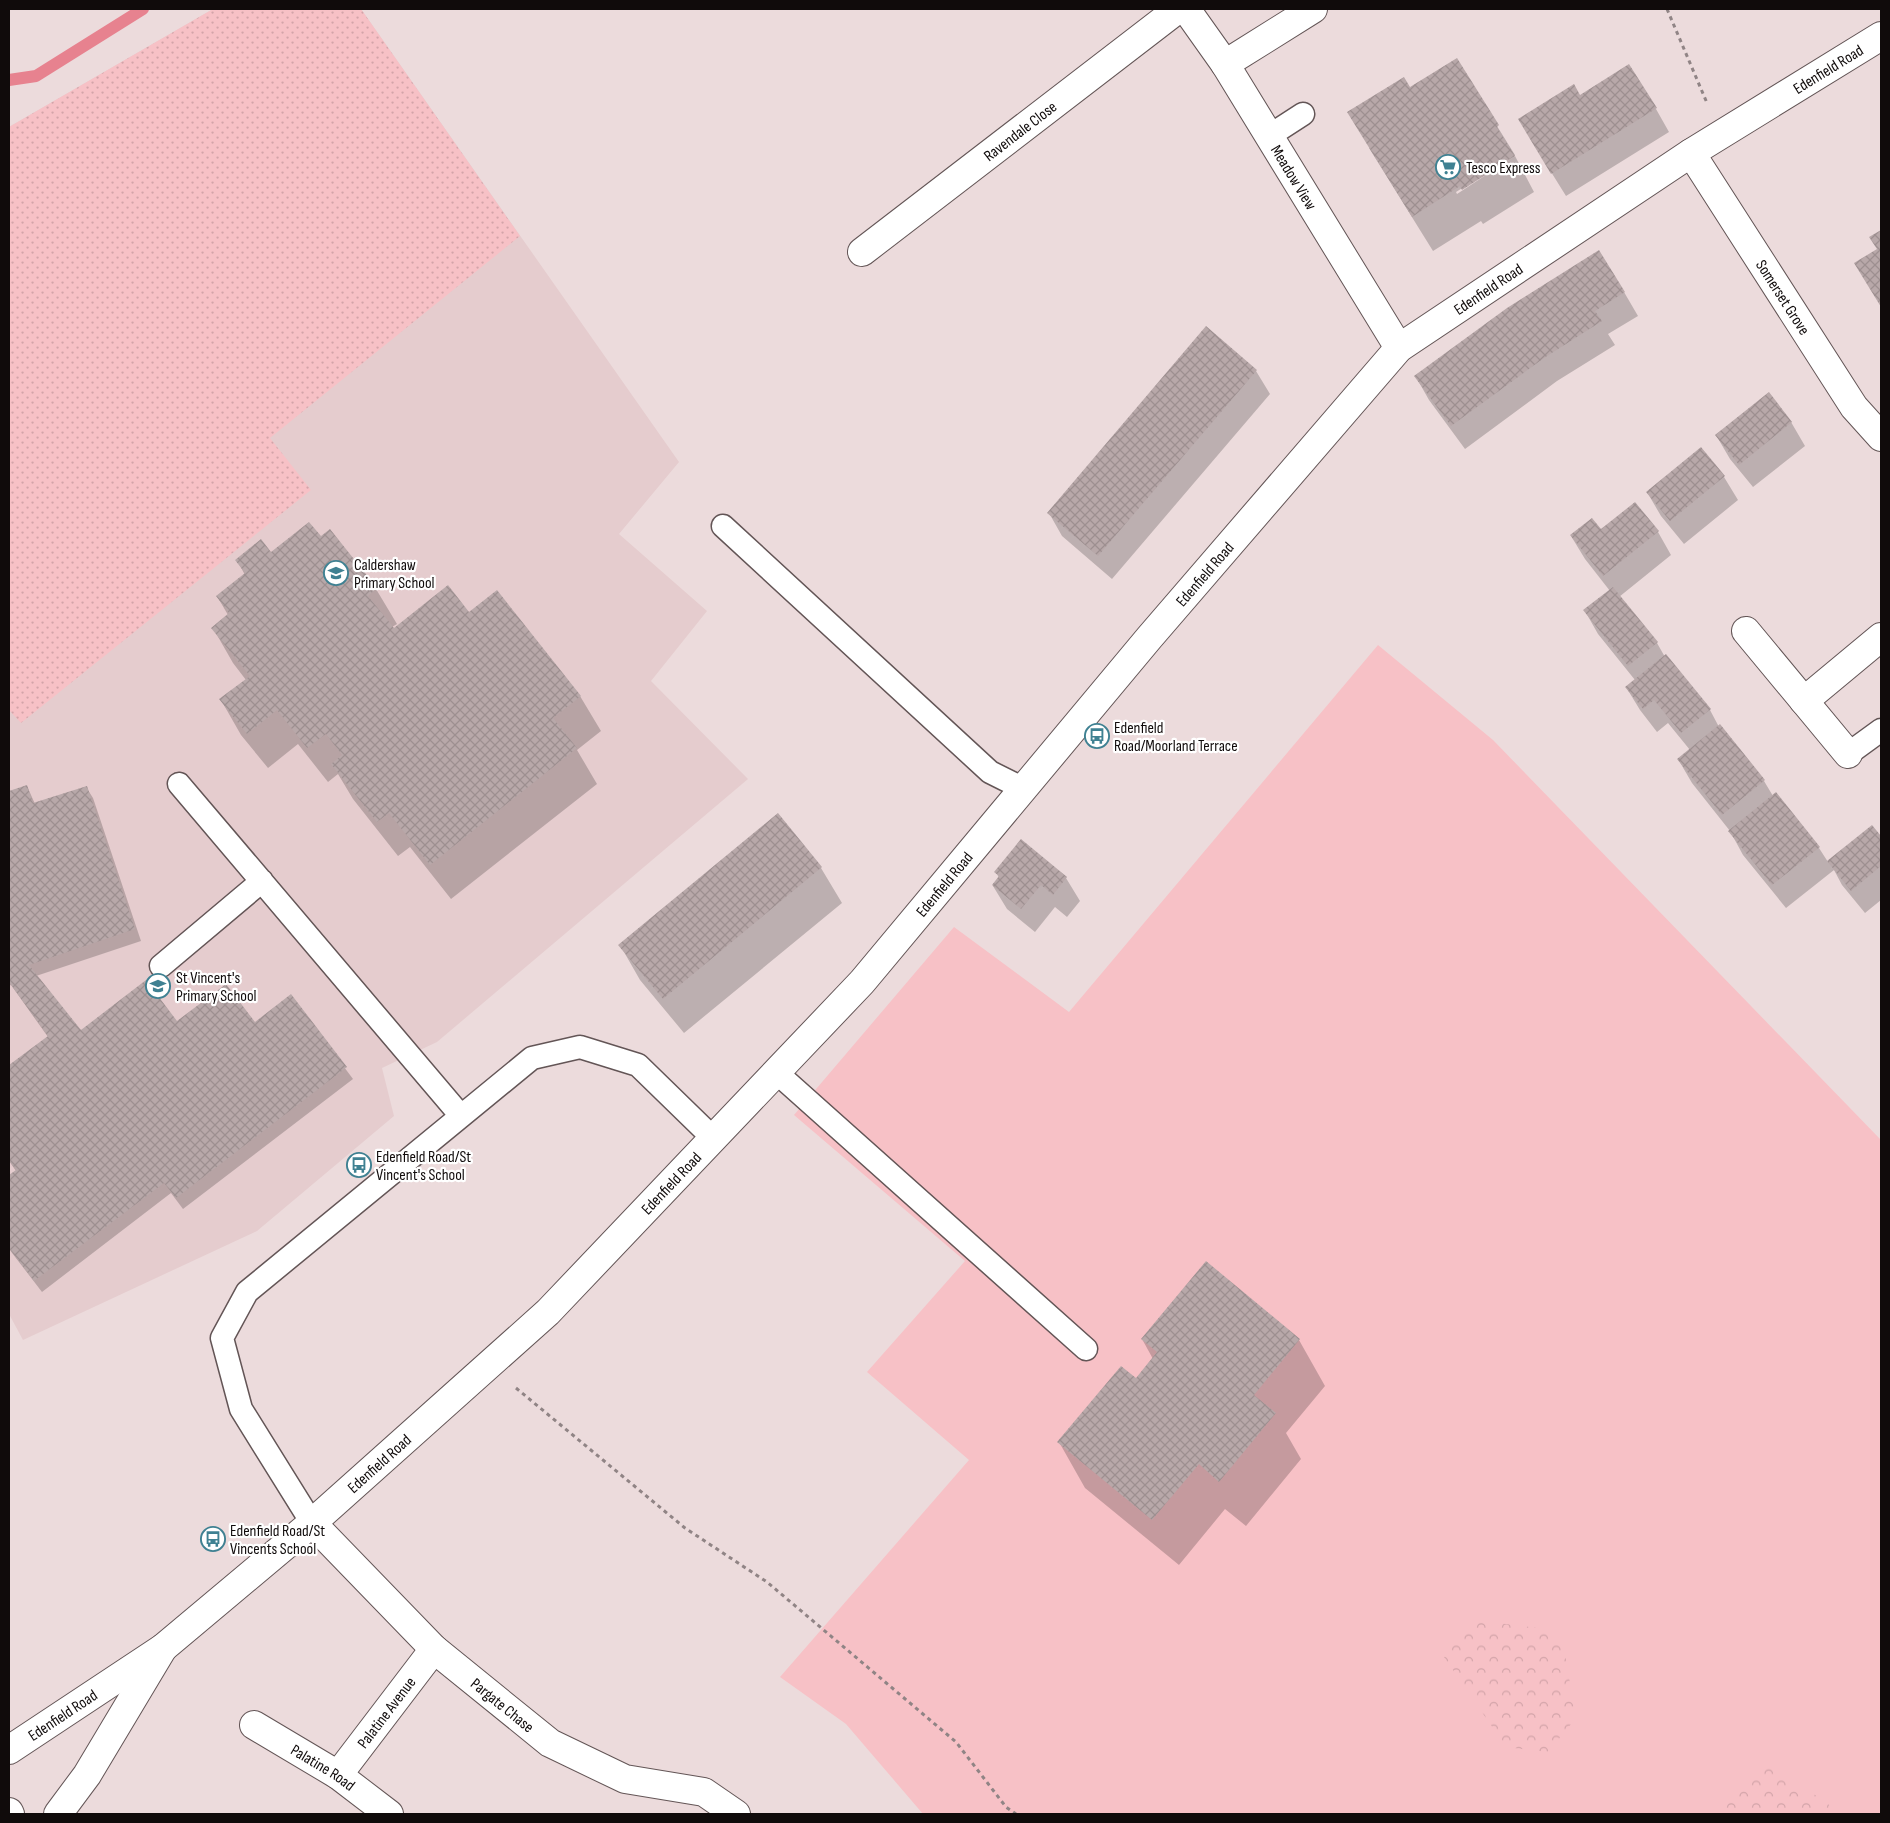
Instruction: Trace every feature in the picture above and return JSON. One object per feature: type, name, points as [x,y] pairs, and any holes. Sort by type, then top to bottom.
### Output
[{"type":"street","name":"Ravendale Close","points":[[862,252],[1178,9]]},
{"type":"street","name":"Meadow View","points":[[1186,9],[1225,64],[1399,348]]},
{"type":"street","points":[[1225,64],[1314,9]]},
{"type":"street","name":"Edenfield Road","points":[[9,1750],[163,1648],[312,1524],[548,1312],[862,982],[1149,638],[1399,348],[1691,153],[1881,36]]},
{"type":"street","name":"Somerset Grove","points":[[1691,153],[1854,407],[1881,437]]},
{"type":"street","points":[[1746,631],[1848,754]]},
{"type":"street","points":[[1804,701],[1881,637]]},
{"type":"street","name":"Pargate Chase","points":[[312,1524],[434,1649],[550,1743],[625,1779],[704,1792],[736,1814]]},
{"type":"street","points":[[58,1814],[87,1775],[163,1648]]},
{"type":"street","name":"Palatine Avenue","points":[[338,1775],[434,1649]]},
{"type":"street","name":"Palatine Road","points":[[254,1725],[338,1775],[389,1814]]},
{"type":"lane","points":[[1269,136],[1303,114]]},
{"type":"lane","points":[[723,526],[990,772],[1024,789]]},
{"type":"lane","points":[[1848,754],[1881,730]]},
{"type":"lane","points":[[179,784],[461,1116]]},
{"type":"lane","points":[[161,966],[262,881]]},
{"type":"lane","points":[[312,1524],[241,1409],[222,1338],[247,1292],[532,1058],[580,1047],[638,1065],[714,1139]]},
{"type":"lane","points":[[777,1072],[1086,1350]]},
{"type":"path","points":[[1667,9],[1720,136]]},
{"type":"path","points":[[488,1365],[685,1528],[767,1582],[956,1742],[1006,1807],[1016,1814]]},
{"type":"shaded area","name":"Caldershaw Primary School","points":[[213,9],[361,9],[679,462],[619,534],[707,611],[651,681],[748,779],[437,1042],[382,1068],[394,1116],[257,1231],[23,1340],[9,1314],[9,127]]},
{"type":"green space","points":[[213,9],[361,9],[520,236],[270,438],[311,490],[21,723],[9,710],[9,127]]},
{"type":"green space","points":[[1378,645],[1493,740],[1881,1140],[1881,1814],[923,1814],[846,1724],[780,1677],[969,1460],[867,1372],[965,1261],[794,1115],[954,927],[1069,1012]]},
{"type":"green space","points":[[1466,1619],[1561,1631],[1576,1718],[1548,1752],[1506,1747],[1444,1657]]},
{"type":"green space","points":[[1767,1761],[1842,1814],[1713,1814]]},
{"type":"building","points":[[1457,58],[1499,125],[1497,127],[1515,156],[1462,190],[1460,186],[1412,217],[1347,112],[1404,77],[1410,87]]},
{"type":"building","points":[[1629,64],[1657,108],[1551,174],[1518,119],[1574,84],[1580,95]]},
{"type":"building","points":[[1881,230],[1881,307],[1854,263],[1877,249],[1869,237]]},
{"type":"building","points":[[1599,250],[1625,292],[1595,311],[1602,321],[1544,358],[1451,426],[1414,376],[1507,308]]},
{"type":"building","points":[[1206,326],[1257,370],[1098,556],[1047,513]]},
{"type":"building","points":[[1769,392],[1792,422],[1739,465],[1715,435]]},
{"type":"building","points":[[1701,447],[1725,476],[1670,521],[1646,492]]},
{"type":"building","points":[[1635,502],[1659,531],[1603,576],[1570,535],[1592,518],[1601,529]]},
{"type":"building","points":[[309,522],[321,536],[330,529],[377,588],[368,596],[394,628],[448,585],[469,612],[497,590],[581,696],[553,718],[577,748],[430,865],[389,813],[377,822],[331,764],[342,755],[326,734],[307,748],[277,710],[247,734],[219,699],[250,676],[211,628],[229,613],[216,596],[245,573],[235,560],[261,539],[271,552]]},
{"type":"building","points":[[1613,587],[1658,642],[1628,666],[1583,610]]},
{"type":"building","points":[[1666,654],[1711,709],[1681,733],[1654,700],[1643,709],[1625,687]]},
{"type":"building","points":[[1720,724],[1765,780],[1722,815],[1677,759]]},
{"type":"building","points":[[27,785],[33,803],[87,786],[135,929],[29,965],[81,1030],[146,980],[177,1021],[226,984],[255,1022],[291,994],[347,1067],[176,1198],[164,1183],[34,1281],[9,1248],[9,1175],[16,1170],[9,1160],[9,1065],[48,1036],[9,982],[9,791]]},
{"type":"building","points":[[1776,792],[1820,847],[1772,885],[1728,831]]},
{"type":"building","points":[[778,813],[822,867],[663,999],[618,945]]},
{"type":"building","points":[[1872,825],[1881,836],[1881,866],[1851,891],[1827,861]]},
{"type":"building","points":[[1021,839],[1067,877],[1053,895],[1041,885],[1021,909],[992,885],[999,876],[994,872]]},
{"type":"building","points":[[1206,1261],[1300,1339],[1254,1395],[1276,1413],[1219,1482],[1199,1464],[1152,1520],[1057,1442],[1121,1366],[1136,1378],[1157,1352],[1141,1339]]},
{"type":"waterway","points":[[9,80],[36,76],[143,9]]},
{"type":"place","name":"Tesco Express","points":[[1448,167]]},
{"type":"place","name":"Caldershaw Primary School","points":[[336,573]]},
{"type":"place","name":"Edenfield Road/Moorland Terrace","points":[[1097,736]]},
{"type":"place","name":"St Vincent's Primary School","points":[[158,986]]},
{"type":"place","name":"Edenfield Road/St Vincent's School","points":[[359,1165]]},
{"type":"place","name":"Edenfield Road/St Vincents School","points":[[213,1539]]}]
